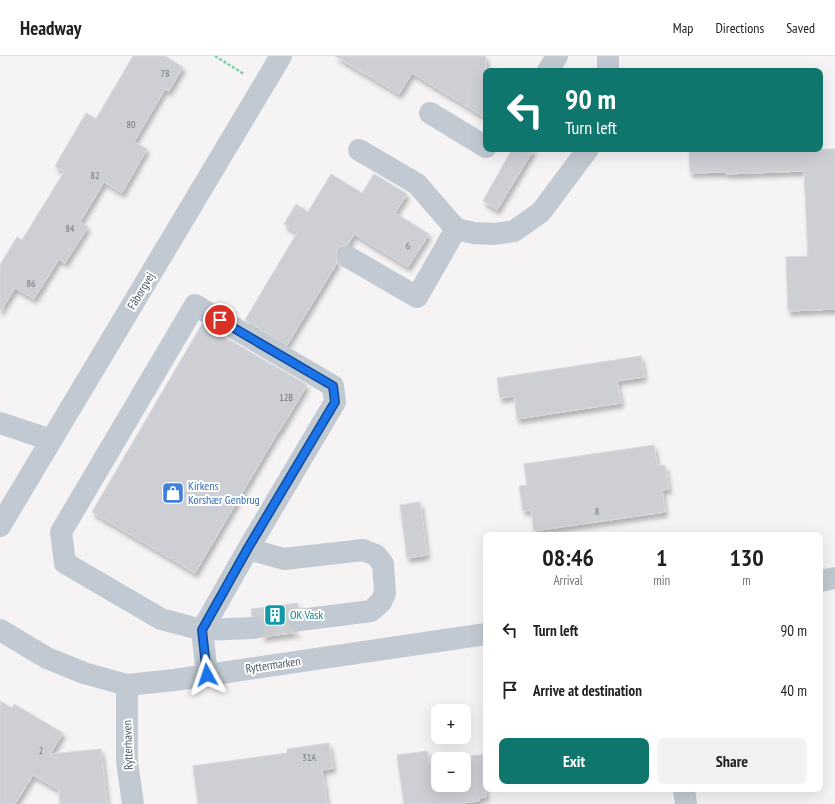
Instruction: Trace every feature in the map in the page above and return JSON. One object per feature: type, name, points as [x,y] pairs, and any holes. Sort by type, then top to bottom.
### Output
[{"type":"street","name":"Fåborgvej","points":[[0,526],[281,56]]},
{"type":"street","points":[[550,68],[557,56]]},
{"type":"street","points":[[608,56],[608,68]]},
{"type":"street","points":[[430,113],[483,145]]},
{"type":"street","points":[[359,150],[417,184],[456,229],[474,234],[495,234],[514,231],[541,212],[586,152]]},
{"type":"street","points":[[348,257],[418,297],[456,229]]},
{"type":"street","points":[[207,675],[202,630],[248,548],[335,402],[333,386],[195,305],[61,532],[65,563],[161,619],[202,630],[253,628]]},
{"type":"street","points":[[0,423],[51,440]]},
{"type":"street","points":[[248,548],[284,558],[363,550],[376,555],[383,564],[386,593],[381,602],[371,611],[300,620]]},
{"type":"street","points":[[823,580],[835,578]]},
{"type":"street","name":"Ryttermarken","points":[[0,630],[47,658],[84,673],[127,685],[207,675],[483,634]]},
{"type":"street","name":"Rytterhaven","points":[[127,685],[127,762],[133,804]]},
{"type":"street","points":[[684,792],[686,804]]},
{"type":"path","points":[[215,56],[263,86]]},
{"type":"building","points":[[133,56],[165,56],[183,67],[169,91],[165,89],[134,142],[147,149],[122,193],[104,182],[80,222],[88,227],[65,263],[59,259],[34,299],[15,288],[0,312],[0,265],[17,237],[22,240],[64,172],[55,166],[86,113],[96,119]]},
{"type":"building","points":[[335,56],[486,56],[486,68],[483,68],[483,116],[412,73],[399,94]]},
{"type":"building","points":[[823,149],[835,149],[835,309],[788,311],[786,257],[808,256],[804,171],[726,174],[726,172],[690,173],[689,152],[823,152]]},
{"type":"building","points":[[510,152],[532,152],[497,210],[483,201]]},
{"type":"building","points":[[331,174],[362,193],[374,174],[407,194],[395,213],[429,234],[408,267],[354,234],[348,245],[342,246],[337,250],[337,263],[287,345],[245,320],[297,233],[284,224],[296,204],[308,212]]},
{"type":"building","points":[[202,324],[307,385],[195,573],[92,512]]},
{"type":"building","points":[[641,356],[644,377],[617,381],[621,403],[517,419],[514,396],[500,398],[497,378]]},
{"type":"building","points":[[654,445],[657,466],[665,465],[669,489],[662,490],[665,512],[534,531],[531,510],[523,511],[519,486],[527,485],[524,464]]},
{"type":"building","points":[[420,502],[427,555],[407,558],[400,505]]},
{"type":"building","name":"OK Vask","points":[[298,603],[298,608],[292,610],[288,621],[290,628],[299,632],[261,637],[265,628],[264,622],[258,617],[252,616],[251,609]]},
{"type":"building","points":[[0,701],[12,708],[14,704],[63,733],[50,754],[101,749],[107,804],[60,804],[59,790],[33,775],[15,804],[0,804]]},
{"type":"building","points":[[329,743],[333,768],[322,770],[327,804],[198,804],[193,766],[287,753],[287,749]]},
{"type":"building","points":[[427,751],[429,762],[431,762],[431,792],[471,792],[471,756],[483,754],[483,792],[486,792],[486,797],[479,798],[479,801],[455,804],[404,804],[397,755]]},
{"type":"tunnel","points":[[253,628],[300,620]]},
{"type":"place","name":"Kirkens Korshær Genbrug","points":[[173,493]]},
{"type":"place","name":"OK Vask","points":[[275,615]]},
{"type":"route","points":[[207,675],[202,630],[248,548],[335,402],[333,386],[220,320]]}]
